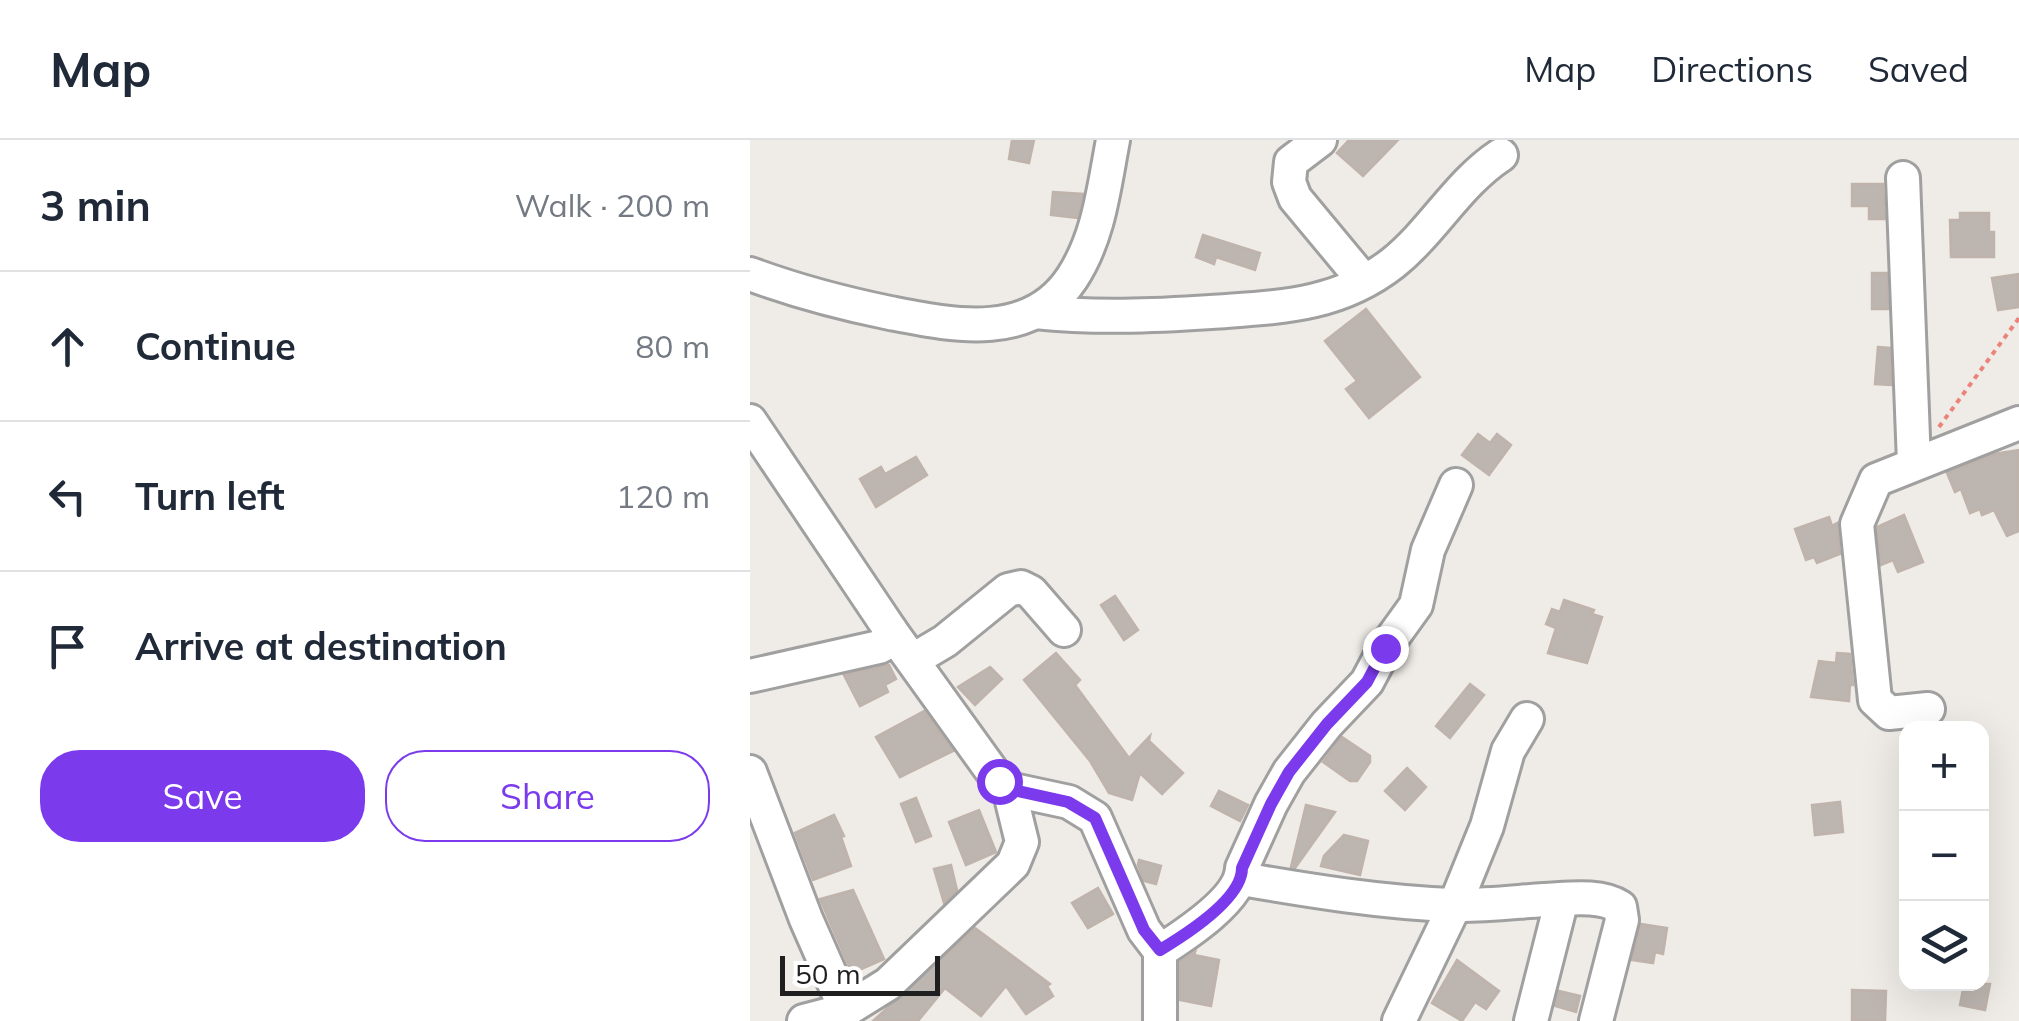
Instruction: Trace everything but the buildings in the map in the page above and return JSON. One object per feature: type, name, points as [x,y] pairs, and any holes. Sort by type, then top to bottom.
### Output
[{"type":"street","points":[[1035,312],[1069,283],[1081,262],[1096,224],[1113,140]]},
{"type":"street","points":[[1320,140],[1290,162],[1292,192],[1364,281]]},
{"type":"street","points":[[750,274],[811,297],[951,325],[983,326],[1035,312],[1105,318],[1262,311],[1332,296],[1364,281],[1411,247],[1466,184],[1501,155]]},
{"type":"street","points":[[1903,178],[1923,460]]},
{"type":"street","points":[[750,421],[999,781],[1010,789],[1068,802],[1095,818],[1144,930],[1160,950],[1160,1021]]},
{"type":"street","points":[[1928,710],[1889,713],[1875,700],[1857,524],[1876,480],[2019,423]]},
{"type":"street","points":[[1160,950],[1190,932],[1242,879],[1242,868],[1289,772],[1367,682],[1385,648],[1416,605],[1428,550],[1456,484]]},
{"type":"street","points":[[914,660],[945,641],[1008,590],[1022,586],[1032,592],[1064,630]]},
{"type":"street","points":[[750,676],[880,647],[892,631]]},
{"type":"street","points":[[1399,1021],[1455,905],[1486,826],[1508,751],[1528,719]]},
{"type":"street","points":[[750,772],[806,919],[846,1010]]},
{"type":"street","points":[[804,1021],[846,1010],[888,984],[1016,861],[1022,839],[1010,789]]},
{"type":"street","points":[[1242,879],[1334,894],[1455,905],[1562,899],[1618,904],[1622,910],[1596,1021]]},
{"type":"street","points":[[1532,1021],[1562,899]]},
{"type":"path","points":[[1923,460],[1940,424],[2019,318]]},
{"type":"route","points":[[999,781],[1013,790],[1068,802],[1095,818],[1144,930],[1160,950],[1190,932],[1242,879],[1242,868],[1289,772],[1367,682],[1385,648]]}]
